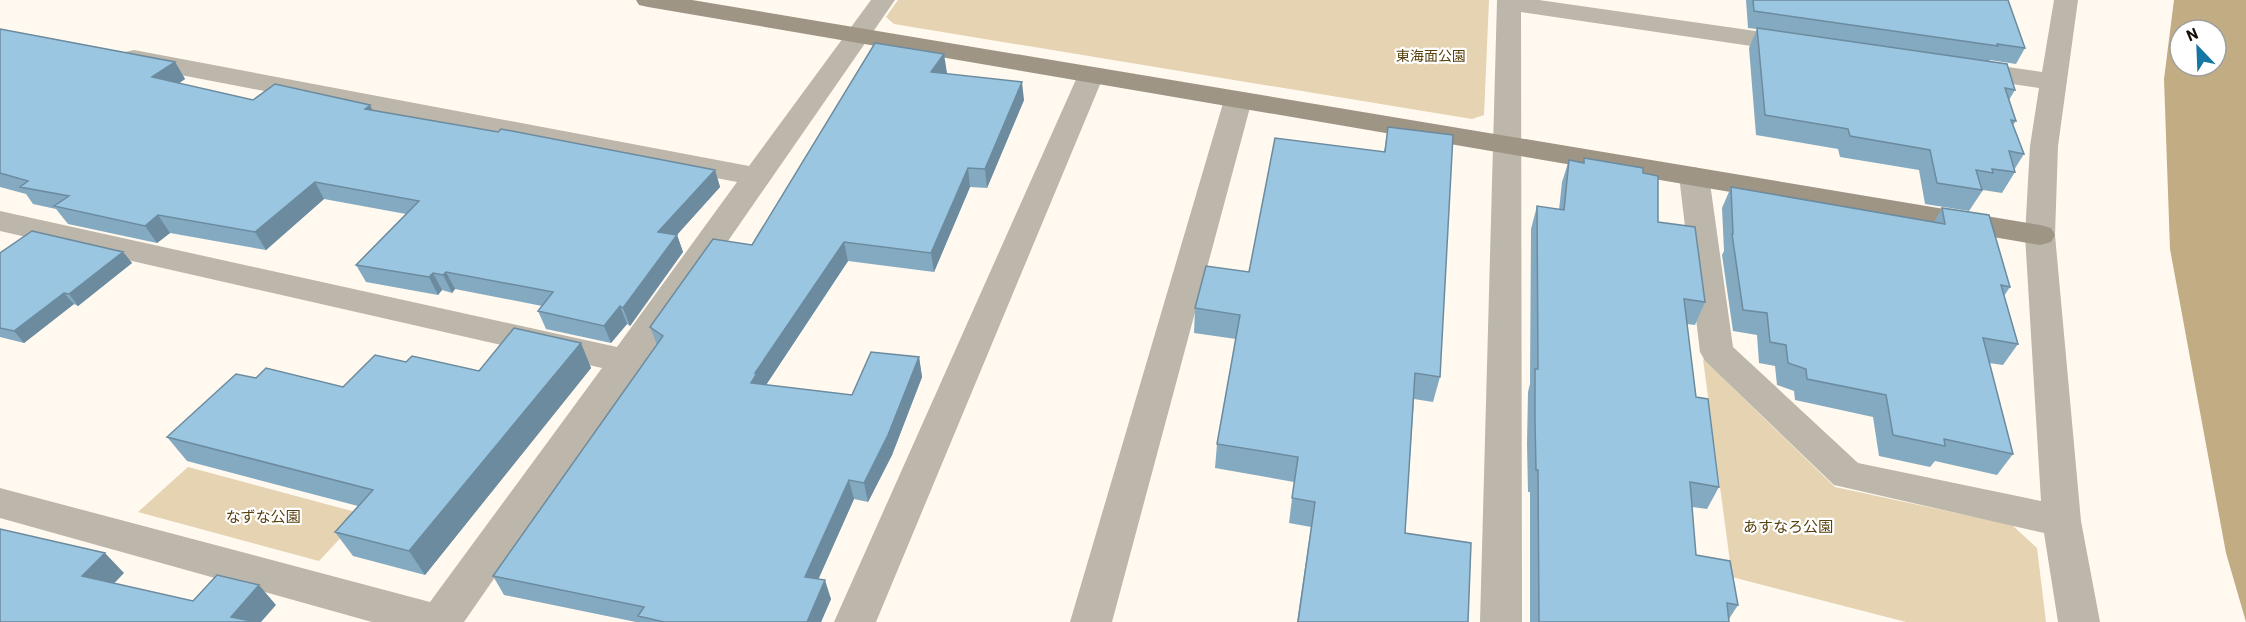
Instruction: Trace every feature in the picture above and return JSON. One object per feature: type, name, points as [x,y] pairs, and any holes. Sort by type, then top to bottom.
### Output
[{"type":"street","points":[[648,0],[2040,235]]},
{"type":"street","points":[[0,503],[438,622],[883,0]]},
{"type":"street","points":[[2066,0],[2044,146],[2040,235],[2062,521],[2079,622]]},
{"type":"street","points":[[1501,622],[1509,1],[1816,48]]},
{"type":"street","points":[[105,53],[757,177]]},
{"type":"street","points":[[1946,66],[2052,82]]},
{"type":"street","points":[[855,622],[1091,75]]},
{"type":"street","points":[[1091,622],[1238,100]]},
{"type":"street","points":[[1694,176],[1717,352],[1847,475],[2062,521]]},
{"type":"street","points":[[0,221],[626,361]]},
{"type":"green space","name":"東海面公園","points":[[898,0],[1489,0],[1484,115],[1472,119],[894,24],[886,17]]},
{"type":"green space","name":"あすなろ公園","points":[[1703,359],[1835,487],[2012,525],[2037,548],[2046,622],[1906,622],[1732,577]]},
{"type":"green space","name":"なずな公園","points":[[188,467],[363,514],[319,561],[138,512]]},
{"type":"shaded area","points":[[2174,0],[2246,0],[2246,622],[2226,553],[2170,249],[2164,79],[2168,47],[2168,78],[2228,78],[2228,18],[2172,18]]},
{"type":"building","points":[[1753,0],[2008,0],[2025,48],[1754,11]]},
{"type":"building","points":[[1757,28],[2007,64],[2015,90],[2005,88],[2016,121],[2011,120],[2024,154],[2009,151],[2015,172],[1992,169],[1993,173],[1976,170],[1982,190],[1937,183],[1930,150],[1850,136],[1848,129],[1765,115]]},
{"type":"building","points":[[0,29],[175,62],[152,77],[253,100],[275,84],[370,105],[365,109],[498,132],[501,129],[715,170],[658,232],[677,235],[623,308],[620,306],[604,326],[538,311],[553,292],[446,272],[443,275],[433,273],[429,277],[356,265],[419,201],[315,182],[255,232],[158,215],[145,226],[54,206],[69,196],[20,187],[28,181],[0,173]]},
{"type":"building","points":[[875,43],[944,54],[931,72],[1022,82],[985,169],[968,168],[931,253],[844,242],[755,373],[757,373],[751,383],[852,395],[871,352],[919,357],[888,435],[864,483],[849,480],[805,577],[825,580],[807,622],[664,622],[638,616],[644,607],[493,576],[663,336],[650,327],[713,239],[752,245]]},
{"type":"building","points":[[1388,127],[1453,135],[1440,377],[1415,373],[1405,533],[1471,543],[1468,622],[1298,622],[1315,502],[1292,498],[1298,457],[1217,444],[1240,315],[1195,308],[1206,266],[1249,272],[1275,138],[1385,152]]},
{"type":"building","points":[[1584,158],[1643,168],[1643,173],[1658,176],[1658,222],[1695,227],[1705,302],[1684,299],[1696,397],[1708,399],[1719,487],[1690,482],[1696,555],[1730,561],[1738,605],[1727,603],[1729,622],[1539,622],[1538,470],[1536,470],[1535,421],[1535,369],[1538,369],[1537,206],[1564,210],[1569,160],[1584,163]]},
{"type":"building","points":[[1731,187],[1945,224],[1942,208],[1989,215],[2010,287],[2001,285],[2018,344],[1983,338],[2013,454],[1944,439],[1945,446],[1893,435],[1886,395],[1807,379],[1806,369],[1788,363],[1786,345],[1770,342],[1767,313],[1743,310],[1732,234]]},
{"type":"building","points":[[32,231],[123,252],[69,294],[64,293],[14,331],[0,328],[0,253]]},
{"type":"building","points":[[514,328],[581,343],[409,551],[335,532],[373,490],[167,437],[236,374],[256,378],[266,368],[343,387],[375,355],[406,362],[412,356],[479,371]]},
{"type":"building","points":[[0,529],[105,553],[82,576],[193,601],[217,575],[259,585],[231,617],[256,622],[0,622]]}]
